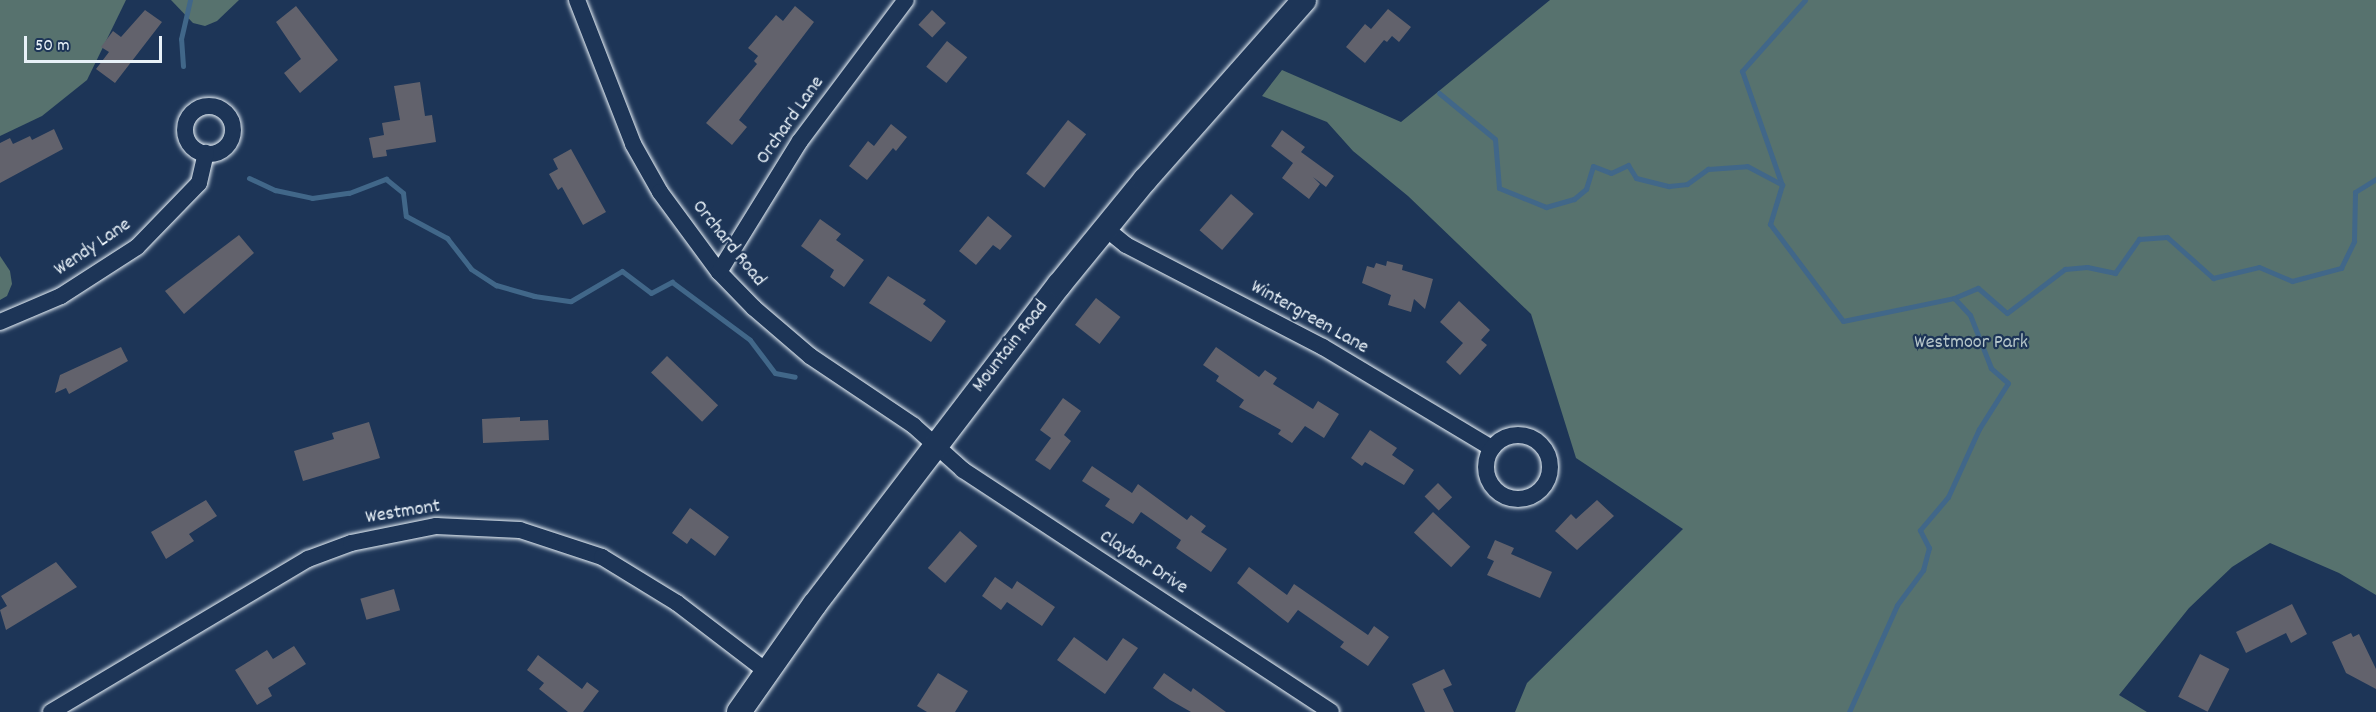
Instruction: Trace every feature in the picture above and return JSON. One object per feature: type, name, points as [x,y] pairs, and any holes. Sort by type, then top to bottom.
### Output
[{"type":"main road","name":"Mountain Road","points":[[739,712],[765,670],[935,445],[1105,228],[1304,0]]},
{"type":"street","name":"Orchard Road","points":[[577,0],[633,144],[660,192],[719,272],[801,349],[914,426],[935,445]]},
{"type":"street","name":"Orchard Lane","points":[[719,272],[801,141],[906,0]]},
{"type":"street","name":"Wendy Lane","points":[[0,321],[61,296],[137,248],[199,183],[206,153]]},
{"type":"street","name":"Wintergreen Lane","points":[[1105,228],[1126,245],[1323,347],[1492,448]]},
{"type":"street","name":"Claybar Drive","points":[[935,445],[963,470],[1331,712]]},
{"type":"street","name":"Westmont","points":[[51,712],[308,559],[361,540],[436,526],[520,530],[602,557],[677,603],[765,670]]},
{"type":"green space","points":[[0,0],[126,0],[87,80],[42,116],[0,136]]},
{"type":"green space","points":[[171,0],[239,0],[217,21],[205,26],[193,23]]},
{"type":"green space","name":"Westmoor Park","points":[[1550,0],[2376,0],[2376,595],[2339,573],[2270,543],[2232,567],[2189,608],[2119,695],[2147,712],[1515,712],[1527,683],[1683,529],[1576,458],[1531,314],[1408,196],[1353,151],[1327,122],[1262,96],[1282,70],[1401,122]]},
{"type":"green space","points":[[0,256],[10,271],[12,284],[7,296],[0,300]]},
{"type":"building","points":[[296,6],[338,60],[300,93],[284,73],[301,59],[276,22]]},
{"type":"building","points":[[795,6],[814,22],[739,120],[747,127],[732,145],[706,123],[757,64],[754,61],[758,56],[748,48],[776,15],[783,21]]},
{"type":"building","points":[[1388,9],[1411,27],[1399,42],[1392,36],[1387,42],[1384,40],[1365,63],[1346,47],[1365,24],[1371,29]]},
{"type":"building","points":[[145,10],[162,22],[115,83],[96,69],[109,52],[101,47],[113,31],[121,37]]},
{"type":"building","points":[[932,10],[946,23],[932,38],[918,25]]},
{"type":"building","points":[[947,41],[967,57],[946,83],[926,67]]},
{"type":"building","points":[[420,82],[425,116],[432,115],[436,142],[386,150],[387,156],[373,158],[369,138],[384,135],[382,123],[400,120],[394,86]]},
{"type":"building","points":[[1068,120],[1086,134],[1044,188],[1026,174]]},
{"type":"building","points":[[891,124],[907,137],[896,151],[893,148],[867,180],[849,166],[868,141],[874,146]]},
{"type":"building","points":[[54,129],[63,149],[0,183],[0,143],[10,138],[13,144],[30,136],[32,140]]},
{"type":"building","points":[[1282,130],[1305,147],[1301,152],[1334,176],[1326,187],[1313,177],[1320,184],[1309,199],[1282,178],[1293,163],[1271,146]]},
{"type":"building","points":[[571,149],[606,212],[583,225],[562,187],[558,190],[549,174],[558,169],[553,159]]},
{"type":"building","points":[[1231,194],[1254,214],[1222,250],[1200,230]]},
{"type":"building","points":[[988,216],[1012,236],[1000,250],[993,245],[976,265],[959,251]]},
{"type":"building","points":[[820,219],[841,234],[836,240],[864,260],[844,287],[830,277],[834,270],[801,246]]},
{"type":"building","points":[[239,235],[254,253],[184,314],[165,291]]},
{"type":"building","points":[[1387,261],[1403,265],[1402,270],[1433,279],[1425,309],[1414,299],[1411,312],[1388,305],[1391,295],[1362,283],[1367,266],[1374,268],[1376,263],[1386,266]]},
{"type":"building","points":[[888,276],[926,300],[923,304],[946,321],[931,342],[869,303]]},
{"type":"building","points":[[1096,298],[1120,317],[1099,344],[1075,325]]},
{"type":"building","points":[[1459,301],[1490,330],[1481,340],[1487,345],[1460,375],[1446,362],[1463,343],[1440,322]]},
{"type":"building","points":[[121,347],[128,361],[69,394],[66,388],[55,393],[60,375]]},
{"type":"building","points":[[1216,347],[1259,377],[1265,370],[1277,378],[1273,384],[1313,409],[1318,401],[1339,414],[1324,438],[1305,426],[1292,443],[1278,434],[1281,430],[1239,407],[1244,400],[1216,381],[1219,376],[1203,365]]},
{"type":"building","points":[[667,356],[718,405],[702,422],[651,373]]},
{"type":"building","points":[[1063,398],[1081,411],[1064,435],[1071,441],[1050,470],[1035,460],[1051,438],[1040,430]]},
{"type":"building","points":[[520,417],[520,421],[548,420],[549,440],[483,443],[482,419]]},
{"type":"building","points":[[369,422],[380,458],[303,481],[294,451],[334,439],[332,433]]},
{"type":"building","points":[[1370,430],[1397,448],[1392,455],[1414,470],[1404,485],[1365,462],[1362,466],[1351,458]]},
{"type":"building","points":[[1092,466],[1132,493],[1138,484],[1187,520],[1191,515],[1206,526],[1201,532],[1227,549],[1211,572],[1176,548],[1181,540],[1141,512],[1133,524],[1105,506],[1110,499],[1082,481]]},
{"type":"building","points":[[1438,483],[1452,497],[1439,511],[1425,496]]},
{"type":"building","points":[[206,500],[217,516],[189,534],[194,541],[166,559],[151,532]]},
{"type":"building","points":[[1597,500],[1614,516],[1577,550],[1555,531],[1571,514],[1576,519]]},
{"type":"building","points":[[690,508],[729,537],[715,556],[691,538],[687,544],[672,533]]},
{"type":"building","points":[[1433,512],[1470,547],[1451,567],[1414,532]]},
{"type":"building","points":[[960,531],[977,546],[945,583],[928,568]]},
{"type":"building","points":[[1495,540],[1514,548],[1511,554],[1552,572],[1540,598],[1487,575],[1494,561],[1487,558]]},
{"type":"building","points":[[56,562],[77,587],[6,630],[0,610],[7,606],[1,596]]},
{"type":"building","points":[[1249,567],[1287,595],[1294,584],[1368,635],[1374,626],[1389,637],[1368,666],[1340,647],[1344,642],[1298,610],[1288,623],[1237,583]]},
{"type":"building","points":[[995,577],[1012,589],[1017,581],[1055,607],[1042,626],[1007,602],[1001,610],[982,596]]},
{"type":"building","points":[[394,589],[400,610],[366,620],[360,599]]},
{"type":"building","points":[[2292,604],[2307,634],[2291,643],[2286,633],[2246,653],[2236,632]]},
{"type":"building","points":[[2351,633],[2353,637],[2359,634],[2376,669],[2376,689],[2346,673],[2332,642]]},
{"type":"building","points":[[1074,637],[1107,661],[1123,638],[1138,648],[1105,694],[1057,660]]},
{"type":"building","points":[[294,646],[306,664],[268,688],[272,696],[257,705],[235,670],[267,650],[273,659]]},
{"type":"building","points":[[2200,654],[2229,669],[2208,712],[2178,697]]},
{"type":"building","points":[[538,655],[582,689],[587,682],[599,691],[583,712],[568,712],[539,689],[544,683],[527,670]]},
{"type":"building","points":[[1444,669],[1452,685],[1443,689],[1454,712],[1425,712],[1412,684]]},
{"type":"building","points":[[938,673],[968,691],[955,712],[927,712],[917,706]]},
{"type":"building","points":[[1164,673],[1191,692],[1193,688],[1226,712],[1191,712],[1170,700],[1153,688]]},
{"type":"waterway","points":[[183,66],[181,39],[190,0]]},
{"type":"waterway","points":[[1805,0],[1742,71],[1782,185],[1770,224],[1843,321],[1954,298],[1978,288],[2007,313],[2065,269],[2087,267],[2115,273],[2139,239],[2167,237],[2213,278],[2259,267],[2292,281],[2341,268],[2354,241],[2355,192],[2376,179]]},
{"type":"waterway","points":[[1439,93],[1495,139],[1499,188],[1546,207],[1574,199],[1586,189],[1593,166],[1611,173],[1628,165],[1636,178],[1669,186],[1687,184],[1708,169],[1747,166],[1782,185]]},
{"type":"waterway","points":[[249,178],[275,190],[312,198],[349,193],[386,179],[403,193],[406,216],[447,238],[471,269],[496,285],[534,296],[571,301],[622,271],[651,293],[672,282],[750,340],[775,373],[795,377]]},
{"type":"waterway","points":[[1849,712],[1897,605],[1923,570],[1929,548],[1920,530],[1948,497],[1979,429],[2008,383],[1991,368],[1970,315],[1954,298]]}]
